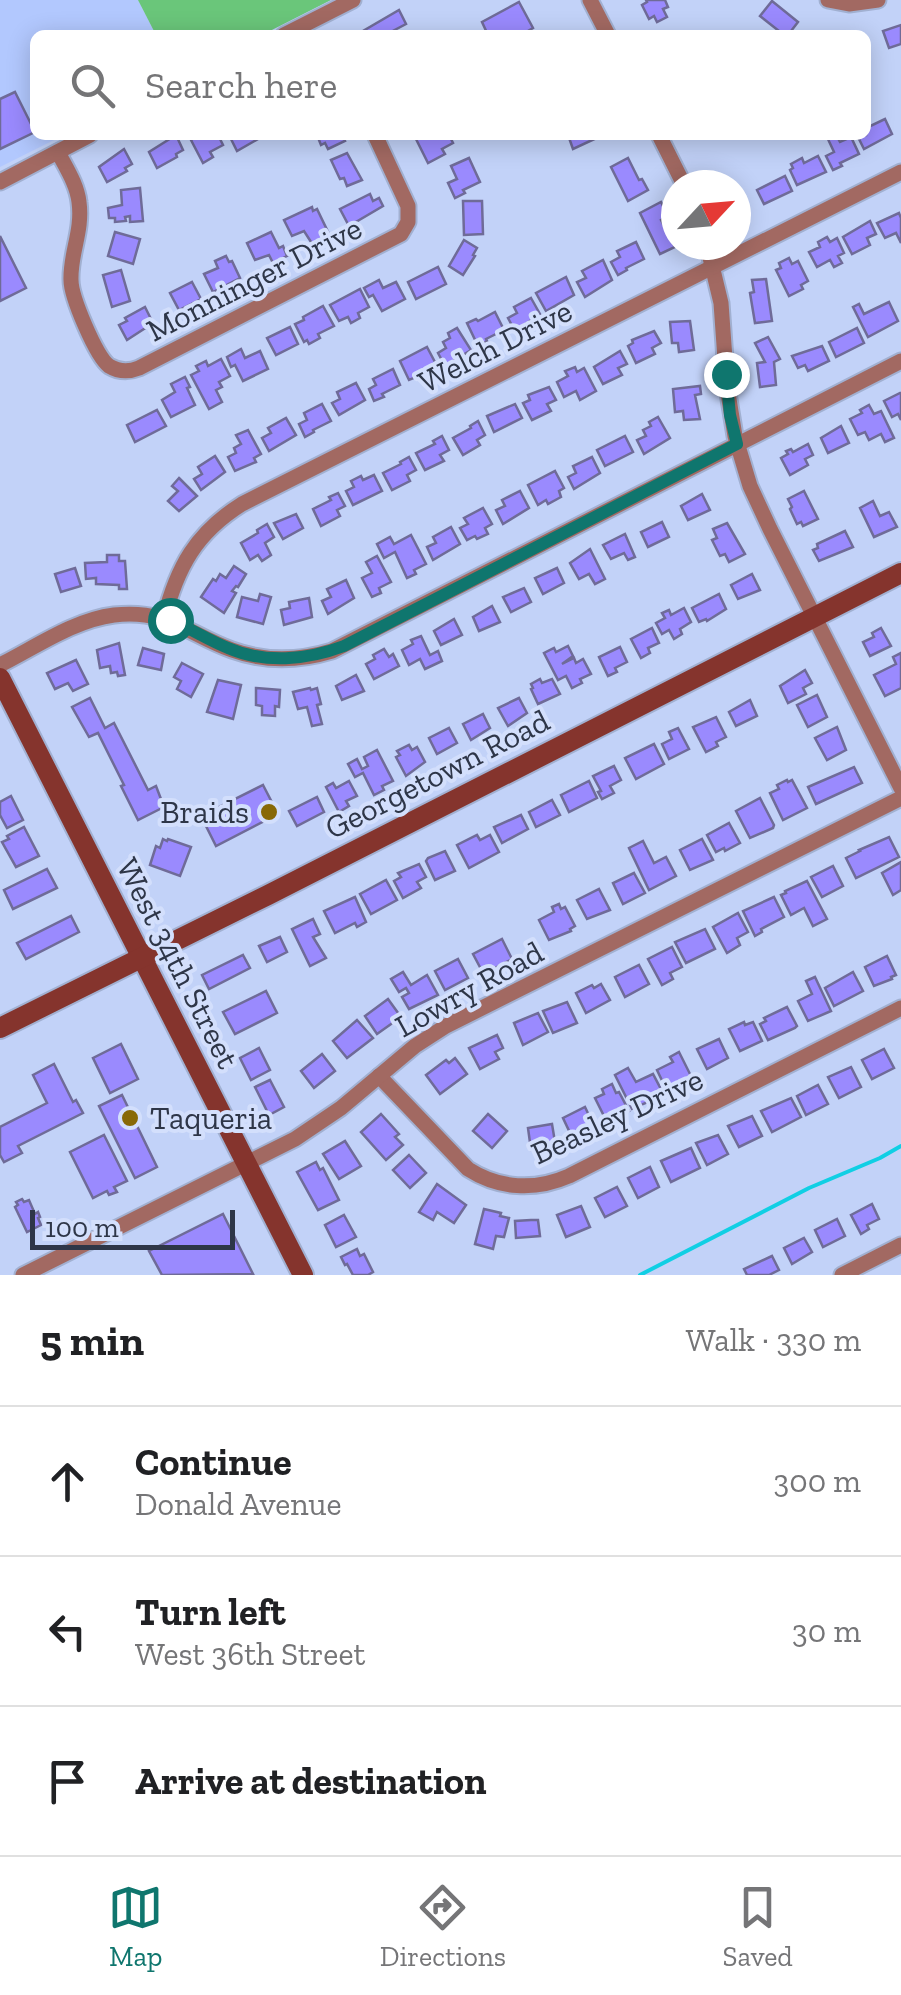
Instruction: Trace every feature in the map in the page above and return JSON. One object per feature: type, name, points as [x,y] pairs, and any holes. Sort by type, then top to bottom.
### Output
[{"type":"main road","name":"Georgetown Road","points":[[0,1028],[901,573]]},
{"type":"main road","name":"West 34th Street","points":[[0,678],[303,1275]]},
{"type":"street","points":[[294,30],[353,0]]},
{"type":"street","points":[[590,0],[605,30]]},
{"type":"street","points":[[828,0],[849,4],[878,0]]},
{"type":"street","points":[[320,17],[326,30]]},
{"type":"street","points":[[0,182],[81,140]]},
{"type":"street","name":"Monninger Drive","points":[[58,152],[80,204],[80,234],[70,274],[72,294],[102,359],[117,370],[128,371],[396,238],[408,222],[408,206],[377,140]]},
{"type":"street","points":[[662,140],[676,170]]},
{"type":"street","name":"Welch Drive","points":[[164,619],[186,558],[202,536],[231,511],[901,172]]},
{"type":"street","points":[[712,260],[722,316],[728,400],[737,444],[761,512],[901,788]]},
{"type":"street","points":[[0,665],[88,622],[120,615],[164,619],[250,655],[288,659],[320,654],[350,643],[901,360]]},
{"type":"street","name":"Lowry Road","points":[[23,1275],[279,1148],[311,1129],[446,1026],[901,798]]},
{"type":"street","name":"Beasley Drive","points":[[380,1076],[474,1173],[505,1184],[538,1186],[569,1176],[901,1008]]},
{"type":"street","points":[[842,1275],[901,1245]]},
{"type":"shaded area","points":[[0,0],[138,0],[153,30],[30,30],[30,140],[54,140],[0,167]]},
{"type":"green space","points":[[138,0],[331,0],[272,30],[153,30]]},
{"type":"building","points":[[646,0],[665,0],[668,7],[663,9],[667,17],[657,22],[654,16],[649,19],[642,5]]},
{"type":"building","points":[[772,1],[798,22],[792,30],[778,30],[760,16]]},
{"type":"building","points":[[519,2],[533,28],[486,30],[482,22]]},
{"type":"building","points":[[399,10],[406,24],[395,30],[365,30]]},
{"type":"building","points":[[901,25],[901,44],[889,48],[883,31]]},
{"type":"building","points":[[15,92],[30,122],[30,134],[0,149],[0,99]]},
{"type":"building","points":[[885,119],[892,134],[864,149],[860,140],[871,140],[871,126]]},
{"type":"building","points":[[168,140],[178,140],[183,150],[157,168],[149,152]]},
{"type":"building","points":[[191,140],[220,140],[223,145],[210,152],[213,157],[203,163]]},
{"type":"building","points":[[232,140],[256,140],[237,151]]},
{"type":"building","points":[[319,140],[345,141],[328,149],[325,143],[321,145]]},
{"type":"building","points":[[416,140],[452,140],[453,143],[442,149],[445,154],[428,163]]},
{"type":"building","points":[[570,140],[592,140],[573,149]]},
{"type":"building","points":[[828,140],[852,140],[859,154],[833,170],[826,156],[834,152]]},
{"type":"building","points":[[124,149],[132,164],[107,182],[99,167]]},
{"type":"building","points":[[347,153],[362,180],[347,186],[331,160]]},
{"type":"building","points":[[818,156],[826,172],[797,185],[791,164]]},
{"type":"building","points":[[469,158],[480,182],[455,198],[448,183],[457,179],[451,166]]},
{"type":"building","points":[[628,158],[648,190],[628,201],[611,167]]},
{"type":"building","points":[[785,176],[792,191],[764,204],[757,190]]},
{"type":"building","points":[[140,188],[143,221],[130,222],[130,216],[125,217],[126,221],[109,218],[108,208],[122,205],[121,190]]},
{"type":"building","points":[[370,194],[373,201],[379,198],[383,206],[349,226],[340,209]]},
{"type":"building","points":[[463,201],[482,201],[483,234],[464,235]]},
{"type":"building","points":[[661,202],[661,254],[660,254],[640,213]]},
{"type":"building","points":[[312,207],[313,211],[317,209],[330,236],[313,245],[304,231],[292,236],[284,220]]},
{"type":"building","points":[[899,213],[901,243],[896,233],[885,238],[877,223]]},
{"type":"building","points":[[870,221],[876,234],[867,238],[870,245],[852,254],[843,237]]},
{"type":"building","points":[[115,232],[140,239],[133,264],[108,256]]},
{"type":"building","points":[[271,232],[287,256],[273,263],[269,255],[255,260],[247,243]]},
{"type":"building","points":[[0,236],[26,288],[0,301]]},
{"type":"building","points":[[827,237],[830,242],[837,238],[844,253],[838,256],[842,263],[834,267],[830,260],[817,267],[809,252],[820,247],[818,242]]},
{"type":"building","points":[[464,240],[477,248],[463,275],[449,266]]},
{"type":"building","points":[[636,242],[644,259],[618,275],[611,262],[620,257],[617,251]]},
{"type":"building","points":[[226,256],[240,278],[213,292],[204,274],[218,268],[215,261]]},
{"type":"building","points":[[789,258],[792,264],[798,261],[808,281],[801,285],[803,289],[789,296],[776,270],[781,268],[779,263]]},
{"type":"building","points":[[603,260],[612,280],[585,297],[577,282],[586,278],[582,271]]},
{"type":"building","points":[[438,267],[446,284],[416,299],[408,282]]},
{"type":"building","points":[[121,270],[130,301],[112,307],[103,275]]},
{"type":"building","points":[[566,277],[574,295],[546,311],[536,293]]},
{"type":"building","points":[[766,279],[772,321],[755,323],[752,280]]},
{"type":"building","points":[[379,280],[383,288],[396,282],[405,299],[382,311],[364,288]]},
{"type":"building","points":[[192,282],[201,299],[179,310],[170,293]]},
{"type":"building","points":[[360,289],[369,307],[351,323],[348,317],[339,321],[330,305]]},
{"type":"building","points":[[531,298],[540,314],[515,331],[508,318],[517,313],[514,307]]},
{"type":"building","points":[[889,302],[898,321],[868,337],[853,307],[859,304],[864,314]]},
{"type":"building","points":[[323,306],[334,326],[309,344],[304,342],[295,324]]},
{"type":"building","points":[[145,307],[153,323],[127,340],[119,325]]},
{"type":"building","points":[[495,312],[504,330],[478,346],[467,323]]},
{"type":"building","points":[[690,321],[694,350],[679,352],[678,343],[672,343],[670,322]]},
{"type":"building","points":[[290,327],[298,344],[276,355],[267,338]]},
{"type":"building","points":[[457,328],[471,350],[445,366],[438,353],[446,348],[443,342],[450,338],[448,333]]},
{"type":"building","points":[[857,328],[864,343],[836,357],[829,342]]},
{"type":"building","points":[[654,331],[661,343],[652,348],[655,354],[636,363],[628,346],[632,340]]},
{"type":"building","points":[[768,337],[780,359],[774,362],[776,385],[760,387],[757,363],[765,362],[755,343]]},
{"type":"building","points":[[822,346],[829,361],[808,371],[805,365],[798,368],[792,356]]},
{"type":"building","points":[[427,347],[436,364],[429,368],[431,371],[409,380],[400,361]]},
{"type":"building","points":[[241,349],[245,358],[260,351],[268,369],[243,381],[227,357]]},
{"type":"building","points":[[620,351],[627,364],[618,368],[622,375],[603,384],[594,367]]},
{"type":"building","points":[[221,359],[230,376],[219,382],[222,387],[216,390],[222,402],[209,409],[191,375],[199,371],[196,366],[206,361],[208,366]]},
{"type":"building","points":[[575,367],[577,372],[584,368],[596,391],[580,400],[576,391],[564,397],[557,382],[568,376],[565,371]]},
{"type":"building","points":[[393,369],[400,385],[374,401],[369,389],[376,385],[373,379]]},
{"type":"building","points":[[185,377],[195,405],[171,417],[162,400],[175,392],[171,384]]},
{"type":"building","points":[[356,383],[365,400],[339,415],[332,403],[340,399],[337,392]]},
{"type":"building","points":[[700,386],[701,394],[695,395],[700,419],[684,420],[683,411],[675,412],[673,389]]},
{"type":"building","points":[[549,387],[556,400],[547,404],[551,411],[532,420],[523,403],[530,400],[528,395]]},
{"type":"building","points":[[900,393],[901,420],[898,414],[892,417],[884,401]]},
{"type":"building","points":[[322,404],[331,421],[305,437],[299,424],[307,420],[304,413]]},
{"type":"building","points":[[515,404],[522,418],[494,432],[487,416]]},
{"type":"building","points":[[869,405],[874,414],[881,411],[894,438],[885,442],[881,434],[869,440],[865,432],[858,435],[850,419]]},
{"type":"building","points":[[157,410],[166,426],[135,442],[127,425]]},
{"type":"building","points":[[658,417],[670,438],[644,454],[637,440],[646,436],[643,430]]},
{"type":"building","points":[[286,418],[296,435],[269,451],[262,438],[271,433],[268,428]]},
{"type":"building","points":[[478,421],[485,435],[477,440],[480,445],[463,455],[453,438]]},
{"type":"building","points":[[841,426],[849,443],[828,453],[821,438]]},
{"type":"building","points":[[248,430],[261,454],[254,458],[256,462],[235,471],[228,457],[241,444],[236,435]]},
{"type":"building","points":[[442,436],[449,450],[440,455],[444,461],[425,470],[416,453]]},
{"type":"building","points":[[625,436],[633,452],[605,466],[597,450]]},
{"type":"building","points":[[808,444],[813,455],[805,459],[808,465],[790,475],[781,458],[788,454],[786,451],[793,452]]},
{"type":"building","points":[[215,456],[225,472],[201,490],[194,479],[202,474],[198,467]]},
{"type":"building","points":[[409,457],[416,470],[407,475],[410,481],[392,490],[383,473]]},
{"type":"building","points":[[592,457],[600,473],[574,489],[568,477],[576,473],[573,466]]},
{"type":"building","points":[[555,471],[564,488],[559,491],[561,497],[538,505],[528,485]]},
{"type":"building","points":[[374,475],[382,491],[353,505],[346,491],[354,487],[351,481]]},
{"type":"building","points":[[179,478],[197,496],[179,511],[168,501],[178,491],[172,486]]},
{"type":"building","points":[[520,491],[529,508],[503,524],[496,510],[505,506],[502,500]]},
{"type":"building","points":[[804,491],[818,519],[803,526],[801,522],[797,524],[788,499]]},
{"type":"building","points":[[338,493],[345,506],[337,510],[340,516],[321,526],[313,509]]},
{"type":"building","points":[[702,494],[710,510],[688,520],[681,506]]},
{"type":"building","points":[[873,501],[880,516],[889,512],[897,527],[874,537],[860,508]]},
{"type":"building","points":[[483,508],[492,524],[485,528],[488,534],[467,540],[460,528],[468,524],[464,518]]},
{"type":"building","points":[[296,514],[303,528],[283,539],[274,523]]},
{"type":"building","points":[[662,522],[669,537],[648,547],[641,532]]},
{"type":"building","points":[[727,523],[745,554],[729,562],[725,554],[720,556],[712,540],[717,538],[713,529]]},
{"type":"building","points":[[267,524],[274,537],[265,543],[271,555],[262,561],[258,555],[250,560],[241,543]]},
{"type":"building","points":[[451,527],[460,544],[433,560],[427,547],[436,543],[433,537]]},
{"type":"building","points":[[845,531],[853,547],[819,561],[813,550],[818,548],[817,544]]},
{"type":"building","points":[[625,534],[635,557],[628,560],[624,553],[611,559],[603,545]]},
{"type":"building","points":[[411,535],[426,564],[407,578],[395,552],[384,558],[377,544],[390,537],[394,544]]},
{"type":"building","points":[[590,549],[605,579],[595,584],[589,574],[579,579],[570,563]]},
{"type":"building","points":[[107,555],[119,555],[119,561],[125,561],[127,589],[96,584],[96,578],[86,579],[85,563],[107,562]]},
{"type":"building","points":[[377,556],[391,582],[372,597],[362,578],[372,573],[366,562]]},
{"type":"building","points":[[234,566],[246,574],[232,591],[236,593],[224,613],[201,597],[213,579],[216,581],[220,574],[226,578]]},
{"type":"building","points":[[75,568],[81,586],[61,592],[55,574]]},
{"type":"building","points":[[557,568],[564,583],[543,594],[535,578]]},
{"type":"building","points":[[752,574],[760,590],[738,599],[731,585]]},
{"type":"building","points":[[346,580],[354,598],[328,614],[322,601],[331,597],[327,589]]},
{"type":"building","points":[[524,588],[531,602],[511,612],[503,597]]},
{"type":"building","points":[[260,594],[271,597],[263,624],[237,617],[242,597],[258,601]]},
{"type":"building","points":[[719,594],[726,609],[699,622],[692,608]]},
{"type":"building","points":[[309,598],[312,617],[284,625],[281,610],[290,608],[289,602]]},
{"type":"building","points":[[492,606],[500,622],[479,631],[473,617]]},
{"type":"building","points":[[684,608],[691,622],[680,629],[682,634],[674,639],[669,630],[662,634],[656,623],[665,618],[662,613],[669,610],[671,615]]},
{"type":"building","points":[[454,619],[462,635],[441,645],[434,631]]},
{"type":"building","points":[[652,628],[659,643],[648,648],[650,653],[641,658],[631,639]]},
{"type":"building","points":[[881,628],[891,646],[870,656],[863,642]]},
{"type":"building","points":[[421,636],[430,655],[438,651],[442,661],[425,669],[420,659],[409,665],[402,650]]},
{"type":"building","points":[[119,643],[125,675],[118,676],[117,672],[111,673],[110,666],[100,668],[97,650]]},
{"type":"building","points":[[568,646],[573,656],[562,664],[574,658],[576,663],[583,659],[591,674],[572,688],[566,676],[558,680],[544,653]]},
{"type":"building","points":[[620,647],[627,662],[608,676],[599,657]]},
{"type":"building","points":[[143,648],[164,654],[161,670],[138,665]]},
{"type":"building","points":[[384,649],[389,657],[393,654],[399,666],[374,679],[366,664]]},
{"type":"building","points":[[901,653],[901,688],[885,696],[874,675],[896,664],[893,657]]},
{"type":"building","points":[[76,660],[88,684],[73,691],[68,683],[55,689],[47,673]]},
{"type":"building","points":[[182,663],[203,674],[191,697],[177,689],[181,681],[174,677]]},
{"type":"building","points":[[805,670],[812,683],[803,688],[806,694],[788,703],[780,686]]},
{"type":"building","points":[[356,675],[364,691],[342,700],[336,686]]},
{"type":"building","points":[[540,679],[542,683],[552,679],[560,694],[538,704],[531,684]]},
{"type":"building","points":[[218,680],[241,685],[233,719],[207,712]]},
{"type":"building","points":[[256,688],[280,690],[275,716],[262,715],[262,706],[256,705]]},
{"type":"building","points":[[317,688],[321,704],[317,705],[322,724],[312,726],[307,707],[298,709],[293,692]]},
{"type":"building","points":[[817,695],[827,717],[808,727],[797,705]]},
{"type":"building","points":[[90,698],[105,728],[114,723],[148,790],[156,786],[164,807],[138,820],[98,733],[89,737],[72,707]]},
{"type":"building","points":[[519,698],[527,713],[508,726],[498,708]]},
{"type":"building","points":[[750,700],[757,716],[736,726],[729,712]]},
{"type":"building","points":[[483,714],[490,728],[471,740],[463,724]]},
{"type":"building","points":[[716,717],[726,737],[706,752],[693,727]]},
{"type":"building","points":[[837,727],[846,750],[827,760],[815,738]]},
{"type":"building","points":[[449,728],[457,743],[437,754],[429,738]]},
{"type":"building","points":[[678,728],[689,749],[669,759],[662,744],[672,739],[669,732]]},
{"type":"building","points":[[654,744],[664,764],[636,779],[625,758]]},
{"type":"building","points":[[409,745],[412,750],[417,747],[425,762],[406,776],[396,757],[400,755],[397,751]]},
{"type":"building","points":[[377,750],[393,781],[374,795],[363,773],[355,777],[348,764],[357,759],[362,769],[368,766],[364,757]]},
{"type":"building","points":[[614,766],[621,780],[610,786],[614,793],[602,799],[593,776]]},
{"type":"building","points":[[854,767],[862,783],[816,804],[808,787]]},
{"type":"building","points":[[792,780],[807,808],[783,820],[770,793]]},
{"type":"building","points":[[349,781],[357,796],[346,801],[349,806],[339,812],[326,787],[333,783],[336,788]]},
{"type":"building","points":[[589,781],[597,798],[569,812],[561,795]]},
{"type":"building","points":[[263,785],[278,814],[216,846],[201,816]]},
{"type":"building","points":[[11,796],[23,820],[7,828],[0,815],[0,802]]},
{"type":"building","points":[[317,797],[324,812],[297,826],[289,811]]},
{"type":"building","points":[[760,798],[774,825],[750,838],[736,811]]},
{"type":"building","points":[[552,800],[560,815],[536,827],[529,812]]},
{"type":"building","points":[[521,815],[528,829],[502,843],[494,827]]},
{"type":"building","points":[[729,823],[740,843],[716,852],[707,835]]},
{"type":"building","points":[[24,827],[39,856],[16,867],[2,842]]},
{"type":"building","points":[[477,835],[480,840],[490,835],[499,852],[469,868],[457,845]]},
{"type":"building","points":[[889,837],[899,857],[856,878],[846,858]]},
{"type":"building","points":[[163,839],[191,847],[180,876],[150,865],[156,846],[160,848]]},
{"type":"building","points":[[702,839],[713,860],[690,870],[680,850]]},
{"type":"building","points":[[643,841],[654,863],[666,857],[676,876],[649,890],[629,848]]},
{"type":"building","points":[[445,851],[455,871],[435,880],[426,861]]},
{"type":"building","points":[[901,862],[901,890],[893,895],[882,873]]},
{"type":"building","points":[[419,864],[426,877],[417,882],[421,888],[403,898],[394,881],[401,877],[398,873]]},
{"type":"building","points":[[833,866],[843,886],[822,897],[811,877]]},
{"type":"building","points":[[47,869],[57,888],[13,909],[4,890]]},
{"type":"building","points":[[634,873],[645,893],[623,904],[613,883]]},
{"type":"building","points":[[386,880],[397,900],[371,914],[360,894]]},
{"type":"building","points":[[807,881],[827,919],[813,926],[804,908],[791,915],[781,895]]},
{"type":"building","points":[[599,889],[610,910],[587,919],[577,900]]},
{"type":"building","points":[[355,897],[366,922],[335,933],[324,911]]},
{"type":"building","points":[[774,897],[784,917],[755,936],[743,911]]},
{"type":"building","points":[[559,904],[561,909],[565,907],[575,926],[549,940],[539,920],[554,912],[552,907]]},
{"type":"building","points":[[738,913],[748,932],[737,938],[740,945],[727,953],[713,927]]},
{"type":"building","points":[[71,916],[79,932],[26,959],[17,943]]},
{"type":"building","points":[[313,919],[320,934],[313,937],[326,958],[310,966],[292,929]]},
{"type":"building","points":[[705,929],[715,949],[686,963],[675,942]]},
{"type":"building","points":[[280,937],[287,952],[267,962],[259,946]]},
{"type":"building","points":[[502,939],[512,959],[482,971],[473,954]]},
{"type":"building","points":[[672,947],[682,967],[670,973],[673,979],[662,985],[648,959]]},
{"type":"building","points":[[243,955],[250,968],[209,989],[202,975]]},
{"type":"building","points":[[887,956],[896,975],[874,986],[865,967]]},
{"type":"building","points":[[458,959],[468,978],[445,990],[435,971]]},
{"type":"building","points":[[639,965],[649,984],[625,997],[615,977]]},
{"type":"building","points":[[403,972],[411,985],[427,975],[438,995],[409,1009],[402,997],[409,993],[406,988],[399,992],[391,979]]},
{"type":"building","points":[[853,972],[863,991],[834,1006],[825,988]]},
{"type":"building","points":[[815,977],[831,1011],[808,1021],[798,1001],[812,994],[806,981]]},
{"type":"building","points":[[601,984],[610,1000],[586,1013],[576,993]]},
{"type":"building","points":[[266,991],[277,1013],[235,1034],[223,1012]]},
{"type":"building","points":[[388,999],[401,1017],[377,1034],[365,1016]]},
{"type":"building","points":[[567,1002],[577,1023],[553,1033],[543,1011]]},
{"type":"building","points":[[787,1007],[797,1026],[768,1040],[760,1024]]},
{"type":"building","points":[[538,1013],[548,1032],[523,1045],[514,1023]]},
{"type":"building","points":[[357,1020],[373,1038],[347,1058],[333,1041]]},
{"type":"building","points":[[753,1022],[762,1041],[740,1051],[729,1029]]},
{"type":"building","points":[[497,1035],[503,1048],[495,1052],[499,1059],[480,1069],[469,1048]]},
{"type":"building","points":[[719,1039],[728,1058],[707,1069],[697,1049]]},
{"type":"building","points":[[121,1044],[138,1079],[110,1093],[93,1058]]},
{"type":"building","points":[[259,1048],[270,1070],[251,1080],[240,1058]]},
{"type":"building","points":[[884,1049],[894,1068],[872,1079],[862,1060]]},
{"type":"building","points":[[679,1052],[693,1080],[667,1091],[657,1070],[673,1062],[670,1057]]},
{"type":"building","points":[[322,1054],[335,1071],[314,1088],[301,1071]]},
{"type":"building","points":[[455,1058],[467,1074],[440,1094],[426,1075]]},
{"type":"building","points":[[54,1064],[73,1102],[76,1100],[83,1113],[18,1146],[22,1153],[4,1162],[0,1155],[0,1127],[47,1103],[33,1075]]},
{"type":"building","points":[[851,1067],[861,1087],[839,1098],[828,1077]]},
{"type":"building","points":[[628,1068],[636,1082],[653,1074],[664,1095],[632,1109],[615,1075]]},
{"type":"building","points":[[270,1080],[284,1107],[269,1115],[255,1087]]},
{"type":"building","points":[[612,1084],[629,1111],[607,1122],[595,1098]]},
{"type":"building","points":[[818,1085],[828,1104],[806,1115],[797,1096]]},
{"type":"building","points":[[122,1095],[157,1167],[135,1178],[99,1106]]},
{"type":"building","points":[[791,1098],[801,1117],[772,1132],[761,1111]]},
{"type":"building","points":[[585,1107],[594,1126],[572,1137],[563,1118]]},
{"type":"building","points":[[381,1114],[399,1134],[395,1137],[403,1145],[386,1160],[361,1132]]},
{"type":"building","points":[[488,1114],[507,1131],[492,1148],[473,1131]]},
{"type":"building","points":[[752,1116],[762,1136],[739,1147],[728,1126]]},
{"type":"building","points":[[552,1124],[556,1148],[531,1150],[528,1128]]},
{"type":"building","points":[[104,1135],[127,1181],[114,1187],[117,1192],[109,1195],[107,1191],[93,1198],[70,1152]]},
{"type":"building","points":[[718,1135],[728,1154],[707,1165],[696,1143]]},
{"type":"building","points":[[345,1141],[361,1166],[339,1179],[323,1154]]},
{"type":"building","points":[[691,1148],[700,1168],[671,1182],[661,1161]]},
{"type":"building","points":[[409,1155],[426,1173],[410,1188],[393,1170]]},
{"type":"building","points":[[316,1162],[339,1200],[318,1210],[297,1172]]},
{"type":"building","points":[[650,1167],[659,1187],[638,1198],[628,1178]]},
{"type":"building","points":[[437,1184],[466,1205],[454,1223],[437,1212],[433,1220],[419,1212]]},
{"type":"building","points":[[617,1187],[627,1206],[605,1217],[595,1198]]},
{"type":"building","points":[[22,1199],[29,1200],[40,1217],[41,1225],[27,1232],[15,1207]]},
{"type":"building","points":[[872,1204],[879,1219],[867,1225],[869,1229],[861,1234],[851,1215]]},
{"type":"building","points":[[581,1206],[590,1227],[566,1237],[557,1215]]},
{"type":"building","points":[[484,1209],[509,1218],[504,1237],[496,1236],[493,1249],[475,1244]]},
{"type":"building","points":[[223,1214],[253,1274],[162,1275],[149,1251]]},
{"type":"building","points":[[344,1215],[356,1237],[336,1247],[325,1225]]},
{"type":"building","points":[[837,1219],[845,1236],[823,1247],[815,1230]]},
{"type":"building","points":[[538,1220],[540,1236],[516,1238],[515,1221]]},
{"type":"building","points":[[804,1238],[812,1252],[792,1264],[784,1248]]},
{"type":"building","points":[[357,1249],[373,1272],[368,1275],[353,1275],[341,1257]]},
{"type":"building","points":[[772,1256],[779,1270],[769,1275],[747,1275],[744,1269]]},
{"type":"waterway","points":[[640,1275],[809,1188],[901,1146]]},
{"type":"place","name":"Braids","points":[[269,812]]},
{"type":"place","name":"Taqueria","points":[[130,1118]]},
{"type":"route","points":[[170,620],[226,648],[263,658],[301,658],[344,646],[737,444],[726,374]]}]
